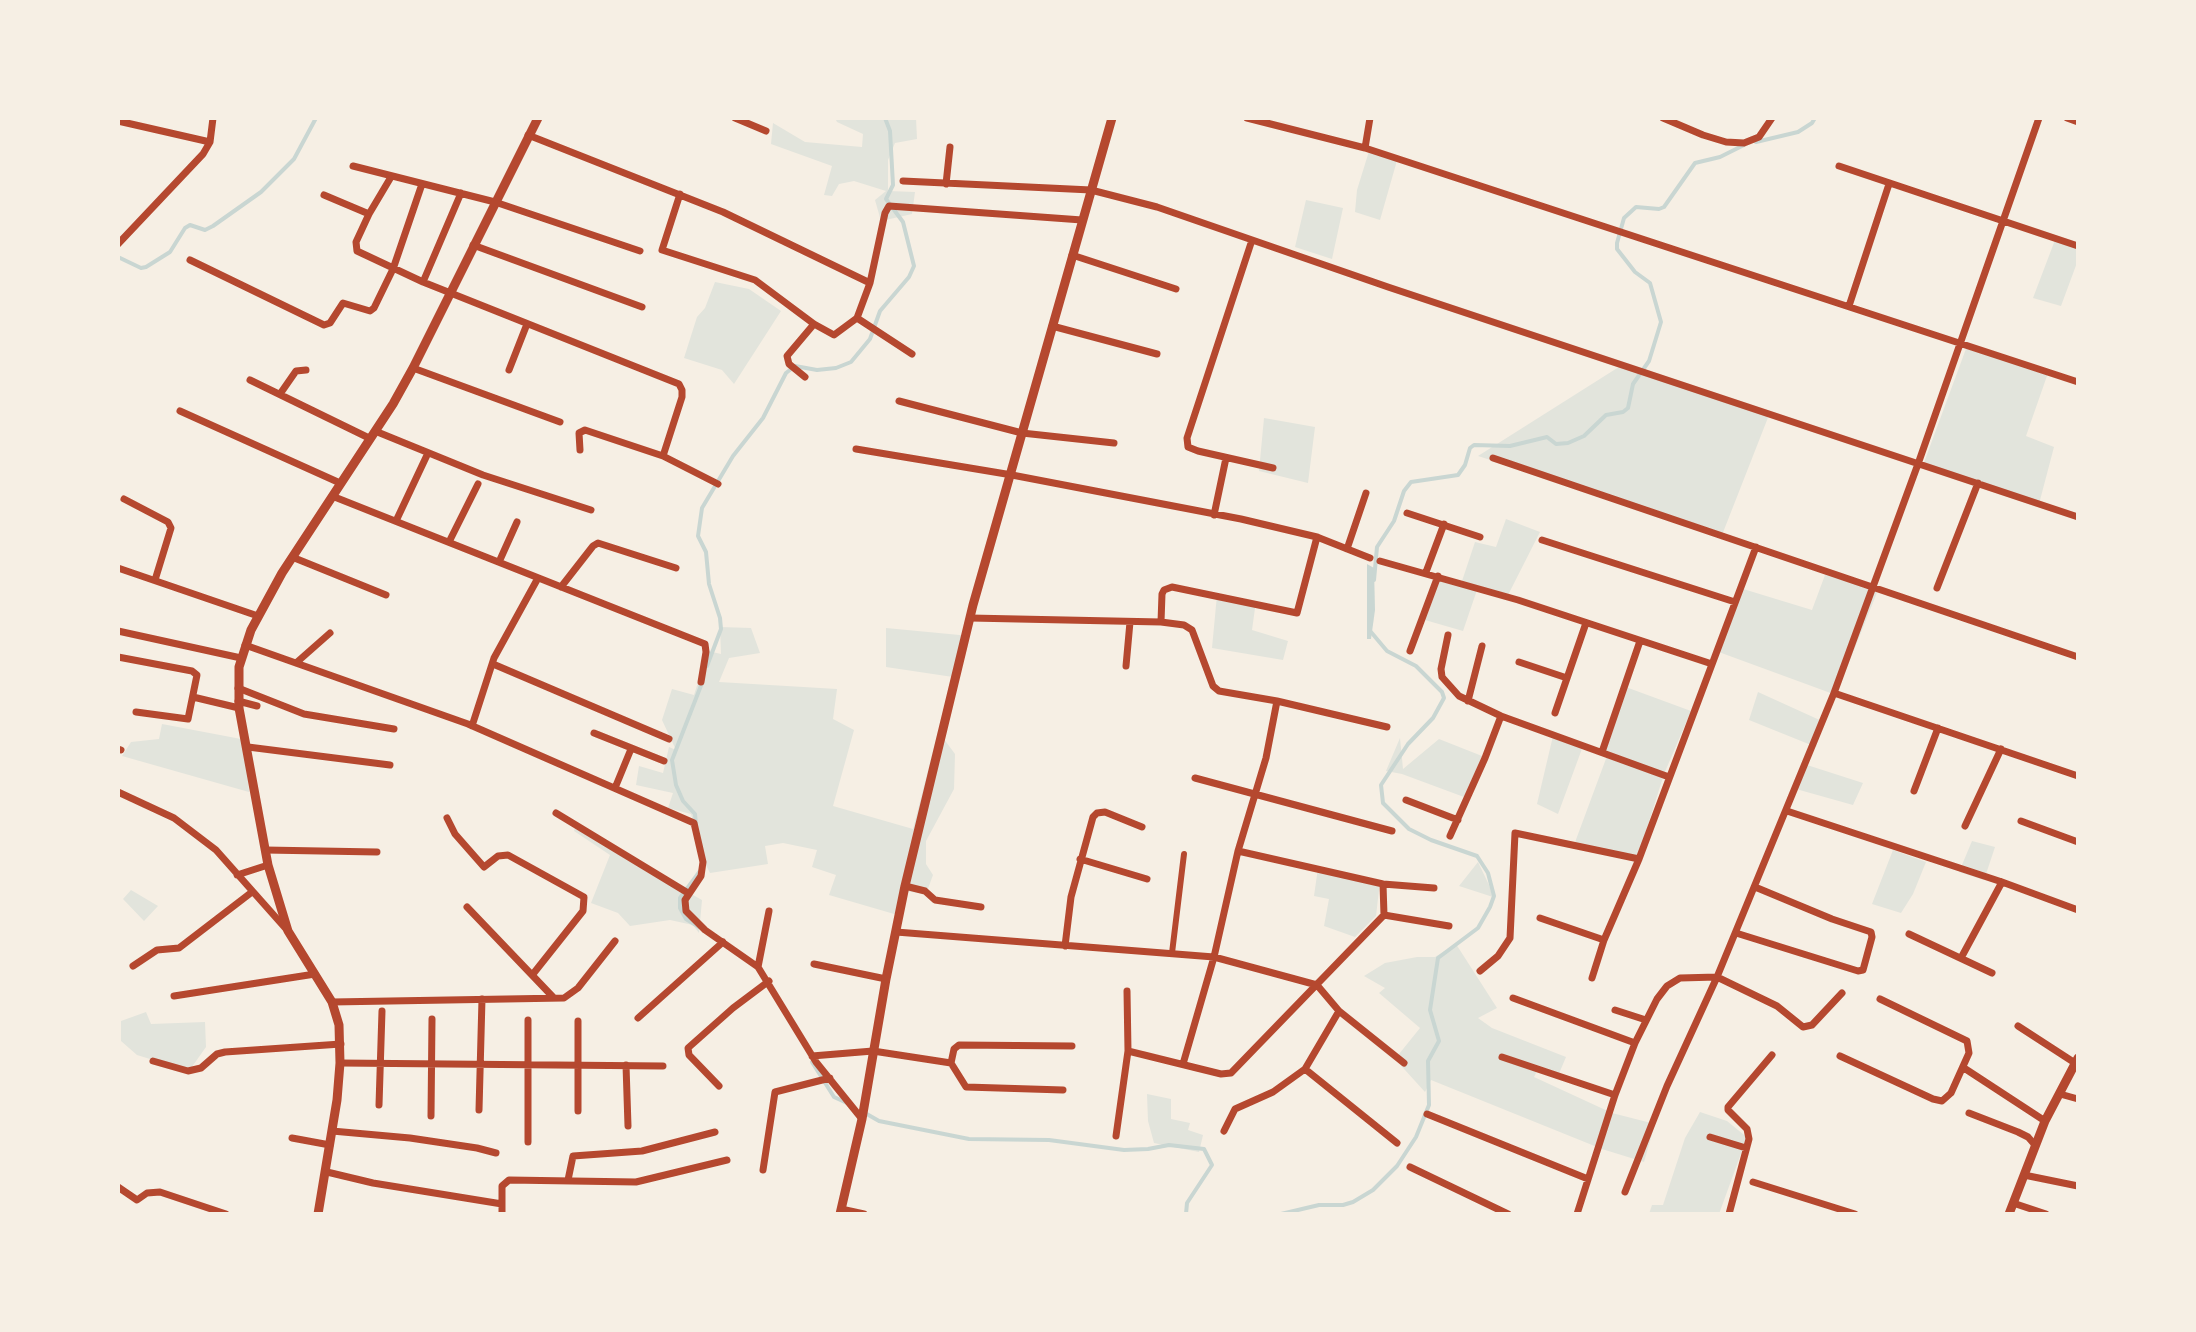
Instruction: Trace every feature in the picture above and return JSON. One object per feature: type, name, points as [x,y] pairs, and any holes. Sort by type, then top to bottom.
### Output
[{"type":"street","points":[[118,244],[203,154],[210,142],[213,118]]},
{"type":"street","points":[[288,931],[268,865],[239,705],[241,658],[258,616],[292,557],[413,368],[538,118]]},
{"type":"street","points":[[735,118],[766,131]]},
{"type":"street","points":[[864,1214],[841,1212],[862,1119],[905,886],[970,618],[1112,118]]},
{"type":"street","points":[[1247,118],[1365,148],[2078,382]]},
{"type":"street","points":[[1365,148],[1370,118]]},
{"type":"street","points":[[1663,118],[1726,142],[1744,143],[1759,137],[1772,118]]},
{"type":"street","points":[[1625,1192],[1834,693],[1961,344],[2039,118]]},
{"type":"street","points":[[2067,118],[2078,122]]},
{"type":"street","points":[[118,121],[210,142]]},
{"type":"street","points":[[528,135],[680,194],[870,283]]},
{"type":"street","points":[[946,184],[950,147]]},
{"type":"street","points":[[353,166],[495,202],[640,251]]},
{"type":"street","points":[[1839,166],[2078,246]]},
{"type":"street","points":[[391,177],[369,214],[356,242],[356,249],[423,282],[679,384],[682,397],[663,456]]},
{"type":"street","points":[[903,181],[1091,190],[1157,207],[2078,517]]},
{"type":"street","points":[[190,260],[324,325],[330,323],[343,303],[373,310],[393,269],[422,184]]},
{"type":"street","points":[[1849,306],[1889,184]]},
{"type":"street","points":[[423,282],[461,193]]},
{"type":"street","points":[[680,194],[662,250],[755,280],[814,324],[835,335],[857,318],[870,283],[889,206],[1082,220]]},
{"type":"street","points":[[324,195],[369,214]]},
{"type":"street","points":[[1252,240],[1187,438],[1188,447],[1273,468]]},
{"type":"street","points":[[473,245],[642,307]]},
{"type":"street","points":[[1072,255],[1176,289]]},
{"type":"street","points":[[857,318],[912,354]]},
{"type":"street","points":[[509,370],[527,324]]},
{"type":"street","points":[[805,377],[789,364],[787,356],[814,324]]},
{"type":"street","points":[[1052,326],[1157,354]]},
{"type":"street","points":[[413,368],[560,422]]},
{"type":"street","points":[[280,394],[296,371],[306,370]]},
{"type":"street","points":[[250,380],[372,435],[591,510]]},
{"type":"street","points":[[899,401],[1022,433],[1114,443]]},
{"type":"street","points":[[180,411],[340,483]]},
{"type":"street","points":[[580,450],[579,433],[585,430],[663,456],[718,484]]},
{"type":"street","points":[[856,449],[1012,475],[1214,515],[1317,537],[1370,558]]},
{"type":"street","points":[[396,521],[428,453]]},
{"type":"street","points":[[1214,515],[1226,458]]},
{"type":"street","points":[[1493,458],[2078,657]]},
{"type":"street","points":[[1937,588],[1978,483]]},
{"type":"street","points":[[449,542],[478,484]]},
{"type":"street","points":[[1347,549],[1366,493]]},
{"type":"street","points":[[332,496],[705,644],[701,682]]},
{"type":"street","points":[[124,499],[170,525],[171,531],[155,580]]},
{"type":"street","points":[[1407,513],[1480,537]]},
{"type":"street","points":[[499,562],[517,522]]},
{"type":"street","points":[[1426,572],[1444,524]]},
{"type":"street","points":[[1161,622],[1162,594],[1172,587],[1297,613],[1317,537]]},
{"type":"street","points":[[1542,540],[1735,602]]},
{"type":"street","points":[[561,587],[598,543],[676,568]]},
{"type":"street","points":[[1592,978],[1756,547]]},
{"type":"street","points":[[292,557],[386,595]]},
{"type":"street","points":[[1380,561],[1426,572],[1712,664]]},
{"type":"street","points":[[118,568],[258,616]]},
{"type":"street","points":[[1410,651],[1438,576]]},
{"type":"street","points":[[472,726],[494,658],[538,578]]},
{"type":"street","points":[[970,618],[1184,625],[1192,630],[1216,689],[1387,727]]},
{"type":"street","points":[[1126,666],[1130,622]]},
{"type":"street","points":[[1555,713],[1586,623]]},
{"type":"street","points":[[118,631],[241,658]]},
{"type":"street","points":[[296,663],[330,633]]},
{"type":"street","points":[[1448,635],[1442,677],[1454,692],[1468,701],[1669,777]]},
{"type":"street","points":[[1602,752],[1640,641]]},
{"type":"street","points":[[245,645],[472,726],[697,827],[703,862],[701,876],[688,893],[686,911],[694,921],[758,967],[812,1056],[862,1119]]},
{"type":"street","points":[[1468,701],[1482,646]]},
{"type":"street","points":[[118,657],[192,671],[197,677],[190,716],[185,720],[136,712]]},
{"type":"street","points":[[1519,662],[1567,678]]},
{"type":"street","points":[[493,664],[669,739]]},
{"type":"street","points":[[238,688],[304,714],[394,729]]},
{"type":"street","points":[[1834,693],[2078,776]]},
{"type":"street","points":[[193,697],[257,706]]},
{"type":"street","points":[[1183,1064],[1214,957],[1238,851],[1269,747],[1277,701]]},
{"type":"street","points":[[1450,836],[1501,716]]},
{"type":"street","points":[[1914,791],[1938,728]]},
{"type":"street","points":[[594,733],[664,761]]},
{"type":"street","points":[[248,747],[390,765]]},
{"type":"street","points":[[615,788],[631,749]]},
{"type":"street","points":[[1965,826],[2001,749]]},
{"type":"street","points":[[1195,778],[1392,831]]},
{"type":"street","points":[[118,792],[174,818],[216,850],[288,931],[332,1002],[341,1044],[340,1063],[327,1172],[318,1214]]},
{"type":"street","points":[[1406,800],[1458,820]]},
{"type":"street","points":[[1787,811],[2078,910]]},
{"type":"street","points":[[1065,946],[1080,859],[1093,817],[1105,812],[1142,827]]},
{"type":"street","points":[[556,813],[688,893]]},
{"type":"street","points":[[447,818],[455,834],[484,867],[498,856],[508,855],[584,897],[583,911],[533,974]]},
{"type":"street","points":[[2021,821],[2078,842]]},
{"type":"street","points":[[1480,971],[1498,956],[1510,938],[1515,833],[1639,859]]},
{"type":"street","points":[[265,850],[377,852]]},
{"type":"street","points":[[1238,851],[1383,884],[1434,888]]},
{"type":"street","points":[[1172,953],[1184,854]]},
{"type":"street","points":[[1080,859],[1147,879]]},
{"type":"street","points":[[237,875],[268,865]]},
{"type":"street","points":[[1961,958],[2002,882]]},
{"type":"street","points":[[1128,1051],[1229,1074],[1384,915],[1383,884]]},
{"type":"street","points":[[905,886],[925,891],[932,899],[981,907]]},
{"type":"street","points":[[1736,933],[1863,970],[1871,932],[1755,887]]},
{"type":"street","points":[[133,966],[157,950],[179,948],[252,892]]},
{"type":"street","points":[[467,907],[553,997]]},
{"type":"street","points":[[758,967],[769,911]]},
{"type":"street","points":[[1384,915],[1449,926]]},
{"type":"street","points":[[1540,918],[1604,940]]},
{"type":"street","points":[[896,932],[1214,957],[1317,985],[1339,1011],[1404,1063]]},
{"type":"street","points":[[1909,934],[1992,973]]},
{"type":"street","points":[[332,1002],[564,998],[571,995],[615,941]]},
{"type":"street","points":[[638,1018],[723,942]]},
{"type":"street","points":[[814,964],[886,979]]},
{"type":"street","points":[[174,996],[315,974]]},
{"type":"street","points":[[1577,1214],[1635,1043],[1667,986],[1680,978],[1717,977],[1777,1006],[1803,1027],[1812,1025],[1842,993]]},
{"type":"street","points":[[719,1086],[689,1055],[688,1048],[769,981]]},
{"type":"street","points":[[1116,1136],[1128,1051],[1127,991]]},
{"type":"street","points":[[1513,998],[1635,1043]]},
{"type":"street","points":[[479,1110],[482,999]]},
{"type":"street","points":[[1840,1056],[1942,1101],[1951,1093],[1964,1068],[1969,1044],[1963,1037],[1880,999]]},
{"type":"street","points":[[1615,1010],[1646,1020]]},
{"type":"street","points":[[379,1105],[382,1011]]},
{"type":"street","points":[[1224,1131],[1235,1109],[1273,1092],[1305,1069],[1339,1011]]},
{"type":"street","points":[[431,1116],[432,1019]]},
{"type":"street","points":[[528,1020],[528,1142]]},
{"type":"street","points":[[578,1021],[578,1111]]},
{"type":"street","points":[[2009,1214],[2045,1121],[2077,1060],[2018,1026]]},
{"type":"street","points":[[153,1061],[188,1071],[201,1068],[217,1054],[225,1052],[341,1044]]},
{"type":"street","points":[[1063,1090],[966,1087],[951,1063],[954,1049],[959,1045],[1072,1046]]},
{"type":"street","points":[[812,1056],[873,1051],[951,1063]]},
{"type":"street","points":[[1729,1214],[1749,1139],[1747,1129],[1728,1107],[1772,1055]]},
{"type":"street","points":[[1502,1057],[1615,1095]]},
{"type":"street","points":[[340,1063],[663,1066]]},
{"type":"street","points":[[626,1065],[628,1126]]},
{"type":"street","points":[[1964,1068],[2045,1121]]},
{"type":"street","points":[[1305,1069],[1397,1143]]},
{"type":"street","points":[[763,1170],[775,1092],[830,1078]]},
{"type":"street","points":[[2060,1094],[2078,1099]]},
{"type":"street","points":[[1969,1113],[2018,1132],[2035,1145]]},
{"type":"street","points":[[1427,1114],[1588,1179]]},
{"type":"street","points":[[332,1131],[410,1138],[496,1153]]},
{"type":"street","points":[[568,1180],[573,1156],[642,1151],[715,1132]]},
{"type":"street","points":[[1710,1137],[1746,1148]]},
{"type":"street","points":[[292,1138],[330,1145]]},
{"type":"street","points":[[502,1214],[502,1186],[509,1180],[636,1182],[727,1160]]},
{"type":"street","points":[[1410,1167],[1508,1214]]},
{"type":"street","points":[[327,1172],[373,1183],[502,1204]]},
{"type":"street","points":[[2024,1175],[2078,1186]]},
{"type":"street","points":[[1753,1182],[1855,1214]]},
{"type":"street","points":[[118,1187],[137,1200],[147,1193],[160,1192],[226,1214]]},
{"type":"street","points":[[2013,1203],[2046,1214]]},
{"type":"shaded area","points":[[835,118],[916,118],[917,139],[895,143],[888,160],[888,191],[915,192],[912,214],[881,221],[875,200],[886,191],[854,181],[839,184],[832,196],[824,195],[832,166],[771,144],[773,123],[805,142],[862,147],[863,134],[837,122]]},
{"type":"shaded area","points":[[1370,148],[1398,157],[1380,220],[1355,212],[1357,190]]},
{"type":"shaded area","points":[[1306,200],[1343,208],[1332,259],[1295,247]]},
{"type":"shaded area","points":[[2055,240],[2078,248],[2078,260],[2061,306],[2033,298]]},
{"type":"shaded area","points":[[715,282],[749,289],[781,311],[734,384],[722,370],[684,358],[697,317],[705,308]]},
{"type":"shaded area","points":[[1967,346],[2048,373],[2026,436],[2054,447],[2039,504],[1922,468]]},
{"type":"shaded area","points":[[1622,365],[1769,415],[1722,535],[1478,456]]},
{"type":"shaded area","points":[[1264,418],[1315,427],[1308,483],[1259,471]]},
{"type":"shaded area","points":[[1506,519],[1540,532],[1506,599],[1477,590],[1463,631],[1425,620],[1441,578],[1461,584],[1475,542],[1496,547]]},
{"type":"shaded area","points":[[1367,564],[1374,568],[1375,610],[1371,639],[1367,639]]},
{"type":"shaded area","points":[[1825,575],[1878,590],[1836,695],[1716,651],[1740,588],[1812,610]]},
{"type":"shaded area","points":[[1217,595],[1256,601],[1252,630],[1288,641],[1283,660],[1212,648]]},
{"type":"shaded area","points":[[720,627],[751,628],[760,653],[729,658],[719,682],[837,689],[833,719],[854,730],[833,806],[913,829],[938,731],[955,754],[954,789],[926,841],[926,864],[933,875],[926,894],[905,891],[901,916],[829,895],[836,875],[812,867],[817,850],[783,843],[765,846],[768,864],[710,873],[691,814],[668,808],[673,793],[636,785],[639,766],[663,773],[669,747],[676,750],[662,720],[672,689],[694,695],[708,651],[721,654]]},
{"type":"shaded area","points":[[886,628],[970,636],[953,677],[886,667]]},
{"type":"shaded area","points":[[1623,686],[1691,711],[1664,774],[1637,860],[1574,845],[1607,756],[1600,753]]},
{"type":"shaded area","points":[[1758,692],[1824,722],[1816,747],[1749,720]]},
{"type":"shaded area","points":[[162,724],[241,739],[246,755],[249,792],[122,756],[131,742],[159,739]]},
{"type":"shaded area","points":[[1553,736],[1583,746],[1558,814],[1537,804]]},
{"type":"shaded area","points":[[1400,738],[1403,769],[1439,739],[1482,756],[1464,797],[1386,771]]},
{"type":"shaded area","points":[[1807,765],[1863,783],[1853,805],[1796,789]]},
{"type":"shaded area","points":[[576,825],[702,900],[699,933],[693,925],[670,920],[630,926],[618,913],[591,903],[610,855],[574,831]]},
{"type":"shaded area","points":[[1972,841],[1995,847],[1984,880],[1959,872]]},
{"type":"shaded area","points":[[1893,850],[1926,862],[1913,894],[1901,913],[1872,904]]},
{"type":"shaded area","points":[[1478,862],[1489,885],[1493,897],[1459,886]]},
{"type":"shaded area","points":[[1318,868],[1380,881],[1376,916],[1355,937],[1324,926],[1329,899],[1314,896]]},
{"type":"shaded area","points":[[131,890],[158,906],[144,921],[123,899]]},
{"type":"shaded area","points":[[1456,944],[1497,1008],[1478,1018],[1492,1028],[1566,1057],[1558,1076],[1539,1067],[1534,1077],[1612,1113],[1655,1124],[1644,1162],[1602,1149],[1431,1080],[1425,1092],[1395,1059],[1420,1028],[1379,993],[1385,988],[1364,976],[1385,963],[1435,957]]},
{"type":"shaded area","points":[[146,1012],[151,1024],[205,1022],[206,1047],[189,1071],[137,1055],[121,1041],[121,1021]]},
{"type":"shaded area","points":[[1147,1094],[1171,1099],[1171,1119],[1190,1123],[1188,1130],[1203,1135],[1199,1152],[1154,1143],[1148,1121]]},
{"type":"shaded area","points":[[1700,1112],[1727,1121],[1749,1139],[1719,1214],[1649,1214],[1652,1205],[1663,1205],[1685,1138]]},
{"type":"waterway","points":[[118,257],[141,268],[146,267],[170,252],[185,228],[190,225],[205,230],[213,226],[261,192],[294,159],[316,118]]},
{"type":"waterway","points":[[707,666],[721,629],[709,584],[706,552],[698,536],[702,508],[733,456],[763,418],[786,373],[795,366],[817,370],[836,368],[851,362],[870,339],[880,311],[909,277],[914,266],[903,222],[886,199],[893,185],[890,131],[885,118]]},
{"type":"waterway","points":[[1756,142],[1798,132],[1815,118]]},
{"type":"waterway","points":[[1374,580],[1377,547],[1394,521],[1404,491],[1411,482],[1458,475],[1474,445],[1510,446],[1547,437],[1556,444],[1568,443],[1584,436],[1606,415],[1628,408],[1633,384],[1649,361],[1661,322],[1650,283],[1635,272],[1617,249],[1624,218],[1636,207],[1664,207],[1695,163],[1720,157],[1744,145]]},
{"type":"waterway","points":[[1281,1214],[1319,1205],[1353,1202],[1373,1190],[1397,1166],[1416,1137],[1429,1105],[1428,1061],[1439,1041],[1430,1010],[1438,958],[1478,928],[1494,896],[1488,873],[1477,856],[1409,829],[1383,803],[1381,785],[1408,744],[1433,718],[1444,698],[1442,692],[1416,666],[1387,651],[1371,632]]},
{"type":"waterway","points":[[696,825],[695,814],[683,801],[676,785],[672,760],[702,683]]},
{"type":"waterway","points":[[699,927],[686,919],[680,908],[680,898],[700,871]]},
{"type":"waterway","points":[[812,1062],[834,1097],[847,1103]]},
{"type":"waterway","points":[[865,1113],[879,1121],[969,1139],[1049,1140],[1124,1150],[1169,1145],[1204,1149],[1212,1165],[1187,1203],[1186,1214]]}]
